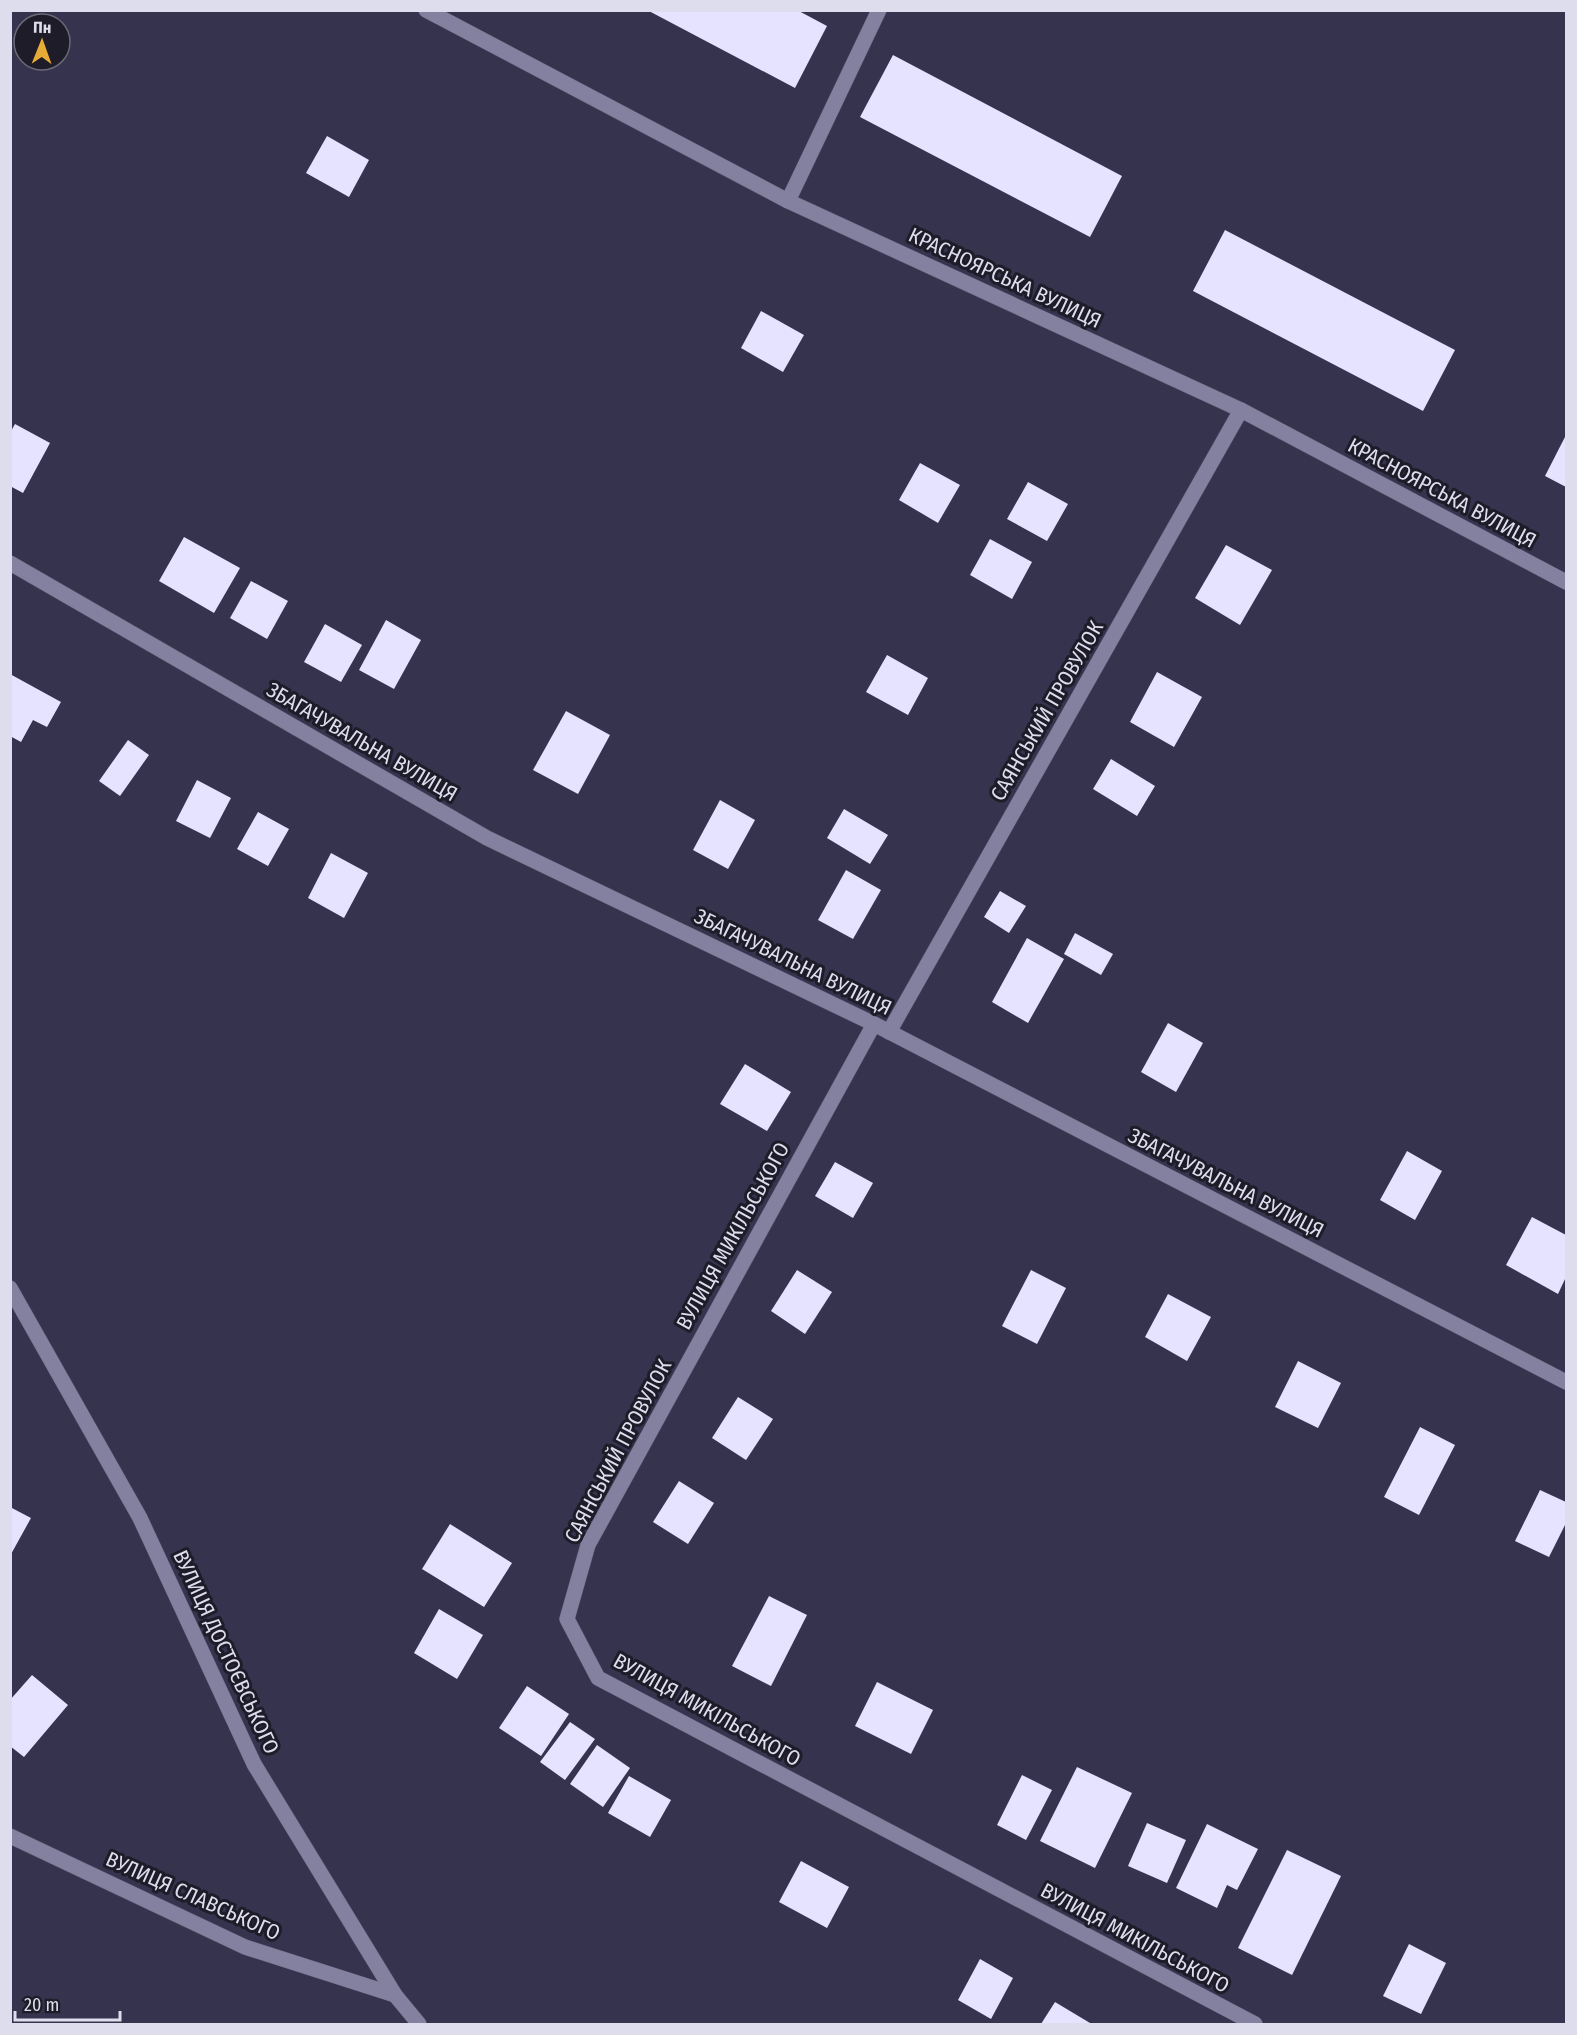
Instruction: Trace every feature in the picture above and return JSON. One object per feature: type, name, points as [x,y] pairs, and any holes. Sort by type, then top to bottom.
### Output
[{"type":"street","name":"КРАСНОЯРСЬКА ВУЛИЦЯ","points":[[426,10],[788,201],[1241,410],[1566,582]]},
{"type":"street","points":[[788,201],[879,10]]},
{"type":"street","name":"САЯНСЬКИЙ ПРОВУЛОК","points":[[889,1032],[1241,410]]},
{"type":"street","name":"ЗБАГАЧУВАЛЬНА ВУЛИЦЯ","points":[[10,563],[487,838],[874,1024],[1566,1382]]},
{"type":"street","name":"ВУЛИЦЯ МИКІЛЬСЬКОГО","points":[[874,1024],[588,1545],[567,1619],[598,1678],[1255,2025]]},
{"type":"street","name":"ВУЛИЦЯ ДОСТОЄВСЬКОГО","points":[[10,1288],[140,1518],[254,1764],[395,1995],[420,2025]]},
{"type":"street","name":"ВУЛИЦЯ СЛАВСЬКОГО","points":[[10,1836],[244,1947],[395,1995]]},
{"type":"building","points":[[647,10],[797,10],[827,26],[795,88]]},
{"type":"building","points":[[893,55],[1122,176],[1090,237],[860,117]]},
{"type":"building","points":[[327,136],[369,160],[349,197],[306,173]]},
{"type":"building","points":[[1225,230],[1455,350],[1423,411],[1193,291]]},
{"type":"building","points":[[761,311],[804,335],[783,372],[741,348]]},
{"type":"building","points":[[15,424],[50,443],[23,493],[10,486],[10,433]]},
{"type":"building","points":[[1566,435],[1566,487],[1545,476]]},
{"type":"building","points":[[920,463],[960,485],[938,523],[899,500]]},
{"type":"building","points":[[1028,482],[1068,504],[1047,541],[1007,519]]},
{"type":"building","points":[[184,537],[240,568],[214,613],[159,581]]},
{"type":"building","points":[[990,539],[1032,562],[1012,599],[970,575]]},
{"type":"building","points":[[1226,545],[1272,570],[1240,625],[1195,598]]},
{"type":"building","points":[[251,581],[288,601],[267,639],[230,618]]},
{"type":"building","points":[[386,620],[421,640],[394,689],[359,670]]},
{"type":"building","points":[[325,624],[362,645],[341,682],[304,662]]},
{"type":"building","points":[[887,655],[928,678],[908,715],[866,692]]},
{"type":"building","points":[[1157,672],[1202,697],[1174,747],[1130,722]]},
{"type":"building","points":[[10,674],[61,702],[47,727],[33,720],[21,742],[10,736]]},
{"type":"building","points":[[566,711],[610,735],[578,794],[533,770]]},
{"type":"building","points":[[128,740],[149,755],[120,796],[99,781]]},
{"type":"building","points":[[1111,759],[1155,786],[1137,816],[1093,789]]},
{"type":"building","points":[[197,780],[231,798],[210,838],[176,821]]},
{"type":"building","points":[[720,800],[755,820],[728,869],[693,850]]},
{"type":"building","points":[[844,809],[888,835],[870,864],[827,838]]},
{"type":"building","points":[[258,812],[289,829],[268,866],[237,849]]},
{"type":"building","points":[[331,853],[368,873],[344,918],[308,898]]},
{"type":"building","points":[[846,870],[881,890],[853,939],[818,920]]},
{"type":"building","points":[[1000,891],[1026,906],[1009,933],[984,917]]},
{"type":"building","points":[[1075,933],[1113,954],[1101,975],[1064,954]]},
{"type":"building","points":[[1027,938],[1064,959],[1028,1023],[992,1002]]},
{"type":"building","points":[[1168,1023],[1203,1043],[1176,1092],[1141,1072]]},
{"type":"building","points":[[745,1064],[791,1092],[767,1131],[720,1104]]},
{"type":"building","points":[[1407,1151],[1442,1171],[1415,1220],[1380,1200]]},
{"type":"building","points":[[835,1162],[873,1183],[853,1218],[815,1196]]},
{"type":"building","points":[[1532,1217],[1566,1235],[1566,1277],[1558,1294],[1506,1265]]},
{"type":"building","points":[[797,1270],[832,1292],[805,1334],[771,1311]]},
{"type":"building","points":[[1031,1270],[1066,1288],[1037,1344],[1002,1326]]},
{"type":"building","points":[[1168,1294],[1211,1317],[1187,1361],[1145,1337]]},
{"type":"building","points":[[1298,1361],[1341,1383],[1318,1428],[1275,1407]]},
{"type":"building","points":[[738,1397],[773,1419],[746,1460],[712,1438]]},
{"type":"building","points":[[1420,1427],[1455,1445],[1419,1515],[1384,1497]]},
{"type":"building","points":[[679,1481],[714,1503],[688,1544],[653,1522]]},
{"type":"building","points":[[1540,1490],[1566,1502],[1566,1523],[1549,1557],[1515,1541]]},
{"type":"building","points":[[10,1507],[31,1518],[10,1556]]},
{"type":"building","points":[[450,1524],[512,1563],[484,1607],[422,1569]]},
{"type":"building","points":[[769,1596],[807,1615],[771,1686],[732,1666]]},
{"type":"building","points":[[439,1609],[483,1635],[457,1679],[414,1653]]},
{"type":"building","points":[[32,1675],[68,1705],[24,1757],[10,1746],[10,1700]]},
{"type":"building","points":[[877,1682],[933,1710],[911,1754],[855,1726]]},
{"type":"building","points":[[527,1686],[569,1714],[541,1756],[499,1728]]},
{"type":"building","points":[[570,1722],[595,1739],[565,1780],[540,1762]]},
{"type":"building","points":[[597,1745],[630,1768],[603,1807],[570,1784]]},
{"type":"building","points":[[1077,1767],[1132,1793],[1095,1868],[1040,1841]]},
{"type":"building","points":[[1022,1775],[1052,1790],[1026,1840],[997,1825]]},
{"type":"building","points":[[629,1776],[671,1800],[650,1837],[608,1813]]},
{"type":"building","points":[[1147,1823],[1186,1840],[1167,1883],[1128,1866]]},
{"type":"building","points":[[1207,1824],[1258,1849],[1237,1890],[1227,1885],[1217,1908],[1176,1888]]},
{"type":"building","points":[[1287,1850],[1341,1876],[1292,1975],[1238,1948]]},
{"type":"building","points":[[801,1861],[849,1887],[827,1928],[779,1902]]},
{"type":"building","points":[[1409,1944],[1446,1963],[1421,2014],[1383,1996]]},
{"type":"building","points":[[980,1959],[1013,1978],[991,2019],[958,2000]]},
{"type":"building","points":[[1055,2002],[1090,2023],[1041,2024]]}]
